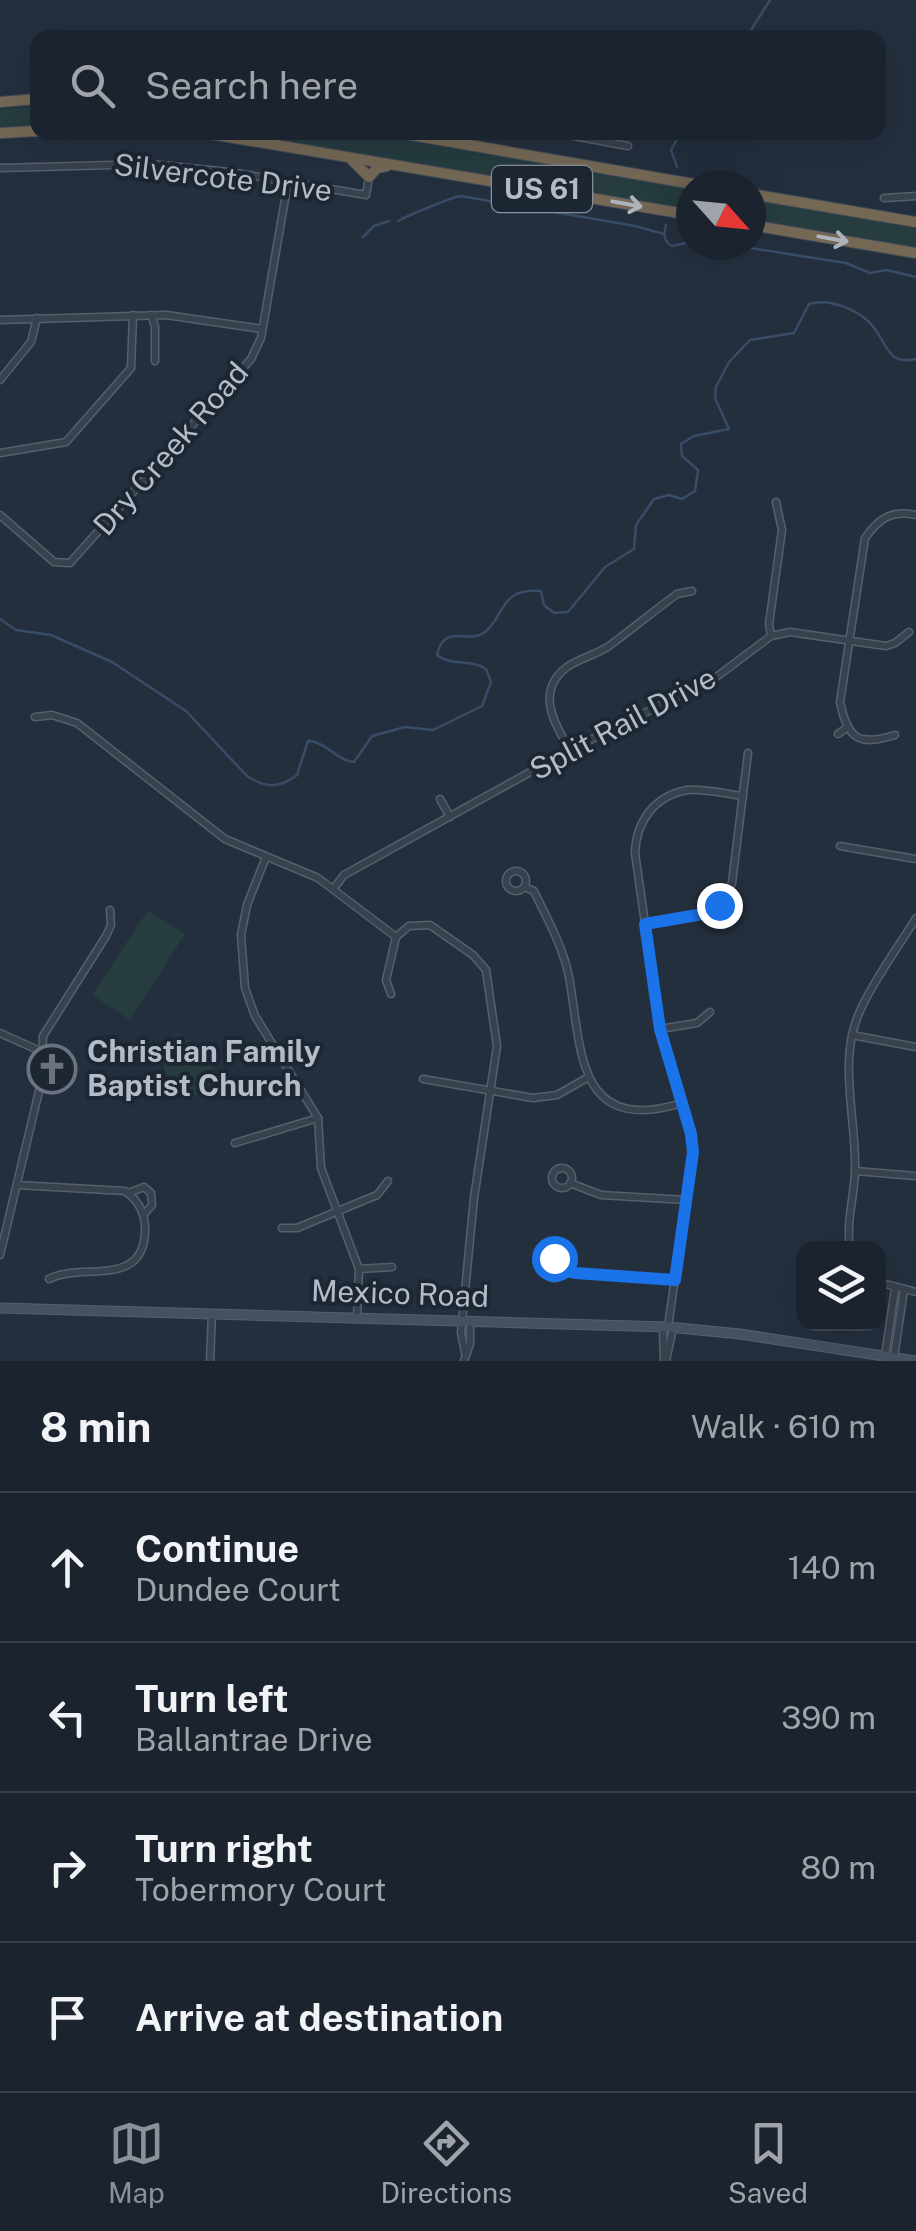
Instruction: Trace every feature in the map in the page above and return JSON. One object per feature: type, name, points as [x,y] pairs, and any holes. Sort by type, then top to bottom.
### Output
[{"type":"highway","points":[[0,102],[30,100]]},
{"type":"highway","points":[[0,133],[30,131]]},
{"type":"highway","name":"US 61","points":[[248,140],[676,212]]},
{"type":"highway","name":"US 61","points":[[438,140],[676,181]]},
{"type":"highway","points":[[346,156],[369,176],[377,168],[394,164]]},
{"type":"highway","points":[[766,197],[916,222]]},
{"type":"highway","points":[[766,228],[916,253]]},
{"type":"street","points":[[595,140],[628,146]]},
{"type":"street","name":"Silvercote Drive","points":[[0,168],[150,164],[366,196],[369,176]]},
{"type":"street","name":"Dry Creek Road","points":[[0,515],[54,562],[70,563],[251,358],[262,329],[288,182]]},
{"type":"street","points":[[884,198],[916,196]]},
{"type":"street","points":[[151,314],[155,361]]},
{"type":"street","points":[[0,320],[151,314],[262,329]]},
{"type":"street","points":[[0,453],[66,442],[131,368],[133,315]]},
{"type":"street","points":[[0,380],[31,342],[37,318]]},
{"type":"street","points":[[776,502],[782,530],[769,624],[771,636],[790,632],[886,646],[909,632]]},
{"type":"street","points":[[895,735],[871,742],[861,740],[848,727],[840,702],[865,538],[888,515],[916,515]]},
{"type":"street","points":[[570,750],[549,712],[549,695],[557,676],[568,666],[605,649],[677,594],[692,591]]},
{"type":"street","name":"Split Rail Drive","points":[[334,888],[344,876],[570,750],[716,678],[771,636]]},
{"type":"street","points":[[35,716],[52,715],[76,723],[224,838],[334,888],[396,936]]},
{"type":"street","points":[[838,734],[848,727]]},
{"type":"street","points":[[645,924],[714,910],[726,897],[732,883],[748,754]]},
{"type":"street","points":[[665,1361],[693,1152],[660,1029],[635,853],[636,833],[646,814],[663,799],[688,790],[743,796]]},
{"type":"street","points":[[440,799],[450,816]]},
{"type":"street","points":[[840,846],[916,859]]},
{"type":"street","points":[[266,857],[240,935],[245,988],[256,1016],[318,1118],[321,1168],[359,1269],[357,1317]]},
{"type":"street","points":[[524,886],[534,891],[562,951],[580,1060],[587,1078],[600,1094],[629,1108],[658,1110],[682,1103]]},
{"type":"street","points":[[42,1060],[43,1036],[106,936],[111,924],[110,910]]},
{"type":"street","points":[[714,910],[724,925]]},
{"type":"street","points":[[849,1241],[855,1171],[852,1034],[860,1011],[916,918]]},
{"type":"street","points":[[391,994],[386,980],[396,936],[409,926],[430,925],[474,955],[486,970],[497,1046],[474,1198],[466,1321],[470,1344],[464,1357]]},
{"type":"street","points":[[660,1029],[697,1023],[710,1012]]},
{"type":"street","points":[[0,1033],[40,1051]]},
{"type":"street","points":[[852,1034],[916,1046]]},
{"type":"street","points":[[0,1254],[44,1070]]},
{"type":"street","points":[[423,1079],[533,1098],[557,1094],[587,1078]]},
{"type":"street","points":[[234,1142],[318,1118]]},
{"type":"street","points":[[855,1171],[916,1176]]},
{"type":"street","points":[[282,1228],[297,1228],[377,1195],[388,1181]]},
{"type":"street","points":[[570,1183],[601,1195],[686,1200]]},
{"type":"street","points":[[17,1185],[128,1193],[144,1187],[151,1193],[152,1206],[144,1214]]},
{"type":"street","points":[[49,1279],[62,1272],[106,1272],[123,1267],[141,1248],[146,1237],[144,1214],[128,1193]]},
{"type":"street","points":[[359,1269],[392,1267]]},
{"type":"street","points":[[563,1270],[675,1280]]},
{"type":"street","points":[[886,1285],[916,1292]]},
{"type":"street","points":[[889,1358],[900,1289]]},
{"type":"street","name":"Mexico Road","points":[[0,1308],[668,1327],[916,1361]]},
{"type":"street","points":[[210,1361],[212,1314]]},
{"type":"green space","points":[[30,107],[30,127],[0,129],[0,109]]},
{"type":"green space","points":[[277,140],[401,140],[676,186],[676,208]]},
{"type":"green space","points":[[766,201],[916,227],[916,249],[766,224]]},
{"type":"green space","points":[[148,910],[185,934],[130,1020],[92,995]]},
{"type":"green space","points":[[176,1033],[215,1055],[213,1068],[197,1095],[177,1088],[165,1071],[164,1051]]},
{"type":"waterway","points":[[751,30],[770,0]]},
{"type":"waterway","points":[[677,140],[671,150],[677,167]]},
{"type":"waterway","points":[[398,221],[461,196],[664,234]]},
{"type":"waterway","points":[[363,237],[374,226],[389,221]]},
{"type":"waterway","points":[[666,225],[665,237],[669,244],[676,245]]},
{"type":"waterway","points":[[766,250],[846,263],[870,273],[887,270],[916,277]]},
{"type":"waterway","points":[[0,619],[16,630],[51,635],[112,662],[186,711],[247,776],[266,785],[278,785],[297,775],[308,741],[354,762],[372,736],[405,727],[433,730],[482,706],[491,682],[486,669],[443,659],[437,655],[440,645],[451,637],[485,632],[510,598],[527,591],[541,591],[544,605],[554,613],[568,612],[605,567],[634,549],[636,525],[654,499],[669,495],[682,499],[695,491],[698,470],[682,456],[681,444],[694,436],[729,429],[715,398],[716,387],[729,362],[750,340],[794,333],[809,304],[826,303],[862,316],[895,357],[916,359]]},
{"type":"place","name":"Christian Family Baptist Church","points":[[52,1069]]},
{"type":"route","points":[[554,1258],[562,1262],[563,1270],[575,1273],[675,1280],[693,1152],[660,1029],[645,924],[703,914],[719,905]]}]
